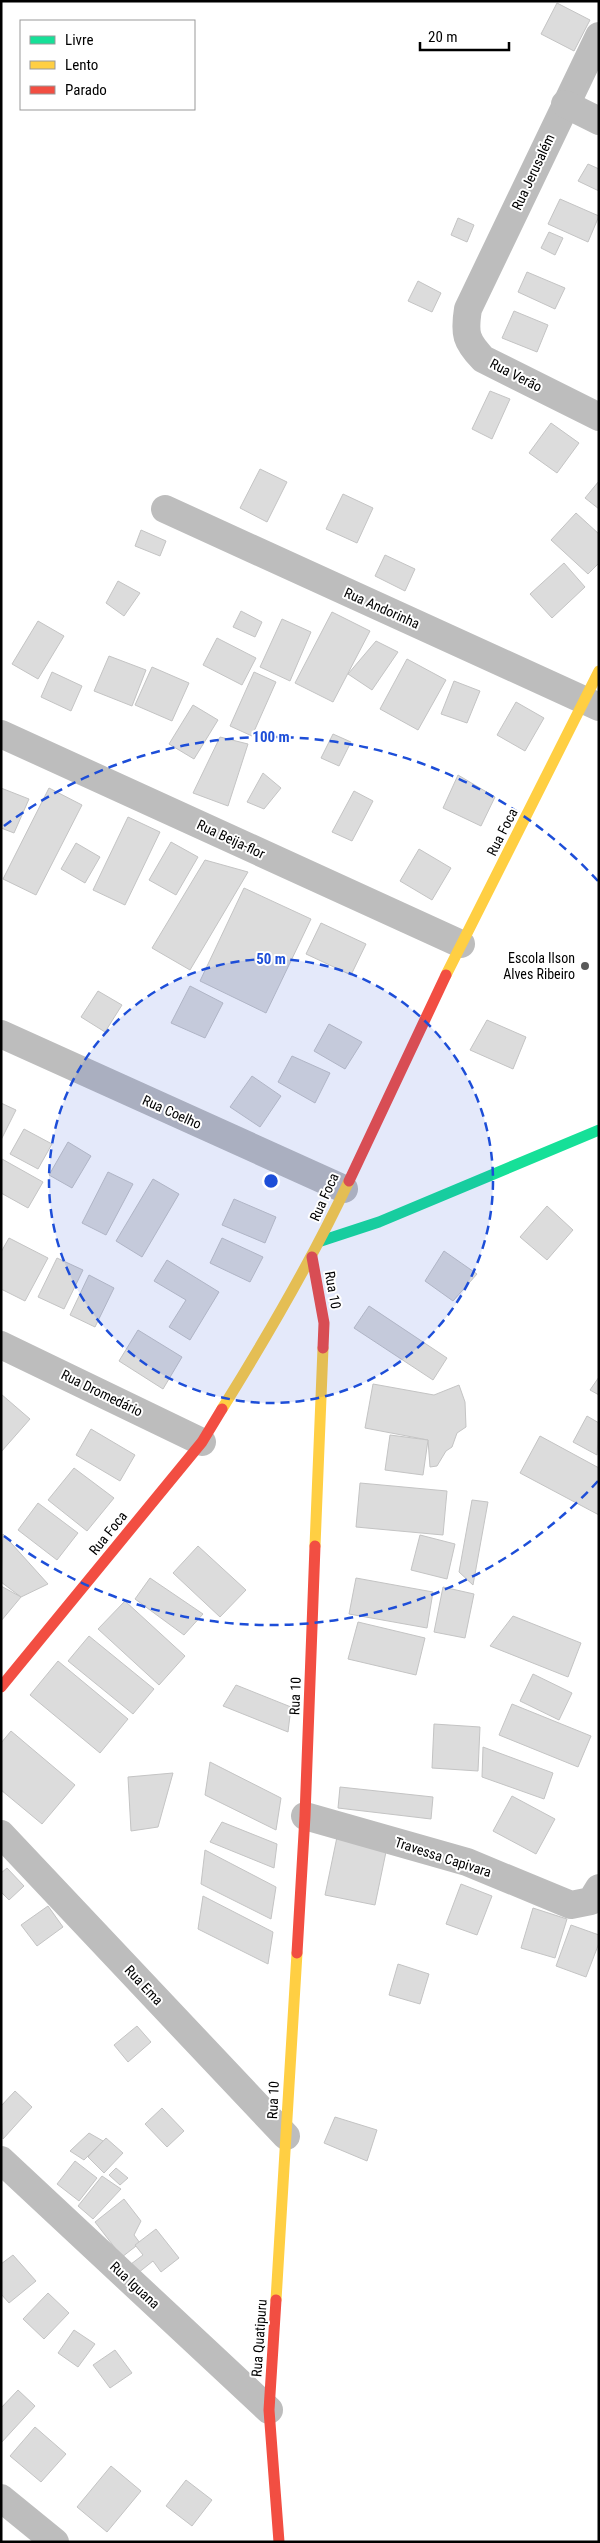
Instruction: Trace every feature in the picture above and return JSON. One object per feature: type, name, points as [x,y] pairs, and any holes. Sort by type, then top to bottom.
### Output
[{"type":"street","name":"Rua Jerusalém","points":[[468,309],[599,36]]},
{"type":"street","points":[[565,104],[599,121]]},
{"type":"street","name":"Rua Verão","points":[[468,309],[465,329],[470,345],[483,359],[599,417]]},
{"type":"street","name":"Rua Andorinha","points":[[165,509],[592,704]]},
{"type":"street","name":"Rua Foca","points":[[1,1688],[202,1442],[274,1325],[321,1241],[461,944],[592,704],[599,671]]},
{"type":"street","name":"Rua Beija-flor","points":[[1,734],[461,944]]},
{"type":"street","name":"Rua Coelho","points":[[1,1034],[344,1190]]},
{"type":"street","points":[[321,1241],[378,1222],[599,1130]]},
{"type":"street","name":"Rua 10","points":[[286,2136],[305,1816],[324,1323],[312,1257]]},
{"type":"street","name":"Rua Dromedário","points":[[1,1345],[202,1442]]},
{"type":"street","name":"Travessa Capivara","points":[[305,1816],[468,1862],[571,1905],[591,1902],[599,1888]]},
{"type":"street","name":"Rua Ema","points":[[1,1834],[286,2136]]},
{"type":"street","name":"Rua Quatipuru","points":[[279,2542],[269,2410],[286,2136]]},
{"type":"street","name":"Rua Iguana","points":[[1,2160],[269,2410]]},
{"type":"street","points":[[1,2498],[55,2542]]},
{"type":"building","points":[[557,3],[590,20],[574,51],[541,34]]},
{"type":"building","points":[[588,164],[599,169],[599,191],[578,181]]},
{"type":"building","points":[[560,199],[599,216],[588,242],[548,224]]},
{"type":"building","points":[[458,218],[474,225],[467,242],[451,235]]},
{"type":"building","points":[[549,232],[563,238],[555,255],[541,248]]},
{"type":"building","points":[[527,272],[565,288],[555,309],[518,292]]},
{"type":"building","points":[[418,281],[441,293],[432,312],[408,301]]},
{"type":"building","points":[[514,311],[548,325],[537,352],[502,338]]},
{"type":"building","points":[[490,391],[510,399],[492,439],[472,429]]},
{"type":"building","points":[[551,423],[579,443],[557,473],[529,453]]},
{"type":"building","points":[[260,469],[287,482],[267,522],[240,508]]},
{"type":"building","points":[[599,481],[599,509],[585,498]]},
{"type":"building","points":[[343,494],[373,508],[357,543],[326,529]]},
{"type":"building","points":[[576,513],[599,534],[599,563],[588,574],[551,540]]},
{"type":"building","points":[[141,530],[166,541],[160,556],[135,546]]},
{"type":"building","points":[[385,555],[415,569],[405,591],[375,576]]},
{"type":"building","points":[[564,563],[585,587],[552,618],[530,594]]},
{"type":"building","points":[[118,581],[140,593],[124,616],[106,603]]},
{"type":"building","points":[[241,611],[262,622],[255,637],[233,627]]},
{"type":"building","points":[[332,612],[370,631],[333,702],[295,683]]},
{"type":"building","points":[[282,619],[311,632],[290,681],[260,667]]},
{"type":"building","points":[[38,621],[64,636],[38,679],[12,664]]},
{"type":"building","points":[[217,638],[256,658],[242,685],[203,665]]},
{"type":"building","points":[[376,641],[398,652],[372,690],[348,674]]},
{"type":"building","points":[[109,656],[146,670],[132,706],[94,691]]},
{"type":"building","points":[[407,659],[446,680],[418,730],[380,709]]},
{"type":"building","points":[[152,667],[189,683],[172,721],[135,705]]},
{"type":"building","points":[[52,672],[82,686],[71,711],[41,697]]},
{"type":"building","points":[[254,672],[276,682],[252,736],[230,726]]},
{"type":"building","points":[[454,681],[480,691],[467,723],[441,714]]},
{"type":"building","points":[[516,702],[544,718],[525,751],[497,735]]},
{"type":"building","points":[[193,705],[218,720],[194,759],[169,744]]},
{"type":"building","points":[[333,734],[351,742],[339,766],[321,758]]},
{"type":"building","points":[[220,737],[248,744],[228,806],[193,793]]},
{"type":"building","points":[[263,773],[281,788],[264,809],[247,802]]},
{"type":"building","points":[[458,775],[495,797],[481,826],[443,808]]},
{"type":"building","points":[[1,788],[29,799],[14,833],[1,828]]},
{"type":"building","points":[[49,788],[82,805],[36,895],[3,879]]},
{"type":"building","points":[[354,791],[373,801],[352,841],[332,832]]},
{"type":"building","points":[[128,817],[160,832],[125,905],[93,890]]},
{"type":"building","points":[[171,842],[198,857],[176,895],[149,880]]},
{"type":"building","points":[[76,843],[100,857],[85,883],[61,869]]},
{"type":"building","points":[[419,849],[451,868],[432,900],[400,881]]},
{"type":"building","points":[[205,860],[248,872],[190,970],[152,948]]},
{"type":"building","points":[[244,888],[311,919],[266,1013],[200,981]]},
{"type":"building","points":[[321,923],[366,944],[351,975],[306,954]]},
{"type":"building","points":[[190,986],[223,1003],[205,1038],[171,1023]]},
{"type":"building","points":[[98,991],[122,1005],[105,1032],[81,1017]]},
{"type":"building","points":[[487,1020],[526,1037],[513,1069],[470,1050]]},
{"type":"building","points":[[329,1024],[362,1042],[345,1069],[314,1051]]},
{"type":"building","points":[[292,1056],[330,1073],[315,1103],[278,1082]]},
{"type":"building","points":[[252,1076],[281,1096],[260,1127],[230,1107]]},
{"type":"building","points":[[1,1103],[16,1110],[1,1140]]},
{"type":"building","points":[[24,1129],[52,1144],[38,1169],[10,1154]]},
{"type":"building","points":[[68,1142],[91,1156],[72,1188],[49,1175]]},
{"type":"building","points":[[2,1159],[43,1182],[28,1208],[1,1193]]},
{"type":"building","points":[[108,1172],[133,1184],[106,1235],[82,1223]]},
{"type":"building","points":[[153,1179],[179,1194],[142,1257],[116,1241]]},
{"type":"building","points":[[234,1199],[276,1217],[265,1243],[222,1225]]},
{"type":"building","points":[[547,1206],[573,1230],[547,1260],[520,1237]]},
{"type":"building","points":[[9,1238],[48,1258],[25,1301],[1,1289],[1,1252]]},
{"type":"building","points":[[222,1238],[263,1257],[250,1282],[210,1263]]},
{"type":"building","points":[[444,1251],[477,1274],[453,1301],[425,1281]]},
{"type":"building","points":[[57,1258],[83,1270],[64,1309],[38,1297]]},
{"type":"building","points":[[167,1260],[219,1292],[190,1340],[169,1327],[186,1300],[154,1281]]},
{"type":"building","points":[[89,1275],[114,1288],[95,1327],[70,1315]]},
{"type":"building","points":[[369,1306],[447,1358],[433,1380],[354,1328]]},
{"type":"building","points":[[138,1330],[182,1357],[163,1389],[119,1361]]},
{"type":"building","points":[[599,1377],[599,1395],[590,1390]]},
{"type":"building","points":[[373,1384],[434,1395],[459,1385],[465,1402],[466,1427],[457,1433],[452,1447],[446,1451],[437,1466],[430,1467],[428,1440],[365,1428]]},
{"type":"building","points":[[1,1394],[30,1419],[1,1452]]},
{"type":"building","points":[[587,1416],[599,1423],[597,1455],[573,1442]]},
{"type":"building","points":[[91,1429],[135,1455],[120,1481],[76,1455]]},
{"type":"building","points":[[390,1435],[428,1440],[423,1475],[385,1470]]},
{"type":"building","points":[[540,1436],[599,1468],[599,1515],[520,1473]]},
{"type":"building","points":[[74,1468],[114,1498],[87,1531],[48,1500]]},
{"type":"building","points":[[360,1483],[447,1491],[443,1535],[356,1527]]},
{"type":"building","points":[[472,1500],[488,1502],[473,1585],[459,1572]]},
{"type":"building","points":[[38,1503],[78,1533],[57,1560],[18,1530]]},
{"type":"building","points":[[3,1534],[48,1584],[21,1597],[1,1582]]},
{"type":"building","points":[[420,1535],[455,1544],[447,1579],[411,1570]]},
{"type":"building","points":[[198,1546],[246,1590],[220,1617],[173,1573]]},
{"type":"building","points":[[150,1578],[203,1614],[184,1635],[135,1599]]},
{"type":"building","points":[[356,1578],[433,1592],[427,1628],[349,1614]]},
{"type":"building","points":[[1,1586],[21,1597],[1,1621]]},
{"type":"building","points":[[443,1587],[474,1594],[465,1638],[434,1632]]},
{"type":"building","points":[[125,1601],[185,1656],[159,1685],[98,1629]]},
{"type":"building","points":[[513,1616],[581,1643],[568,1677],[490,1646]]},
{"type":"building","points":[[358,1622],[425,1638],[416,1675],[348,1659]]},
{"type":"building","points":[[89,1636],[154,1689],[133,1714],[68,1661]]},
{"type":"building","points":[[58,1661],[128,1719],[100,1753],[30,1695]]},
{"type":"building","points":[[533,1674],[572,1693],[559,1720],[520,1701]]},
{"type":"building","points":[[236,1685],[291,1707],[288,1732],[223,1706]]},
{"type":"building","points":[[512,1704],[591,1736],[578,1767],[499,1735]]},
{"type":"building","points":[[434,1724],[480,1727],[478,1771],[432,1768]]},
{"type":"building","points":[[11,1731],[75,1785],[42,1824],[1,1790],[1,1743]]},
{"type":"building","points":[[483,1747],[553,1773],[544,1799],[482,1777]]},
{"type":"building","points":[[210,1762],[281,1798],[276,1830],[205,1795]]},
{"type":"building","points":[[173,1773],[158,1827],[131,1831],[128,1777]]},
{"type":"building","points":[[340,1787],[433,1797],[431,1819],[338,1808]]},
{"type":"building","points":[[512,1796],[555,1819],[536,1854],[493,1831]]},
{"type":"building","points":[[222,1822],[277,1844],[274,1868],[210,1842]]},
{"type":"building","points":[[337,1837],[387,1847],[375,1905],[325,1895]]},
{"type":"building","points":[[205,1850],[276,1887],[271,1919],[201,1884]]},
{"type":"building","points":[[7,1868],[24,1886],[9,1900],[1,1892],[1,1873]]},
{"type":"building","points":[[461,1884],[492,1896],[477,1935],[446,1924]]},
{"type":"building","points":[[203,1896],[273,1932],[268,1964],[198,1929]]},
{"type":"building","points":[[48,1906],[63,1927],[37,1946],[21,1925]]},
{"type":"building","points":[[533,1908],[567,1919],[555,1958],[521,1948]]},
{"type":"building","points":[[571,1925],[599,1935],[599,1943],[586,1977],[556,1966]]},
{"type":"building","points":[[398,1964],[429,1974],[420,2004],[389,1995]]},
{"type":"building","points":[[137,2026],[151,2042],[128,2062],[114,2045]]},
{"type":"building","points":[[15,2091],[32,2107],[3,2139],[1,2106]]},
{"type":"building","points":[[162,2108],[184,2131],[167,2147],[145,2124]]},
{"type":"building","points":[[335,2117],[377,2130],[367,2161],[324,2143]]},
{"type":"building","points":[[89,2133],[103,2141],[84,2160],[70,2151]]},
{"type":"building","points":[[106,2138],[123,2153],[104,2173],[88,2157]]},
{"type":"building","points":[[75,2161],[97,2178],[79,2201],[57,2184]]},
{"type":"building","points":[[116,2168],[128,2178],[120,2185],[109,2175]]},
{"type":"building","points":[[102,2176],[121,2189],[93,2219],[78,2206]]},
{"type":"building","points":[[124,2199],[141,2221],[134,2235],[140,2243],[122,2257],[95,2222]]},
{"type":"building","points":[[156,2229],[179,2258],[161,2272],[153,2261],[138,2273],[131,2264],[143,2255],[135,2245]]},
{"type":"building","points":[[13,2255],[36,2281],[9,2303],[1,2294],[1,2264]]},
{"type":"building","points":[[48,2293],[69,2313],[44,2339],[23,2319]]},
{"type":"building","points":[[74,2330],[95,2344],[78,2367],[58,2353]]},
{"type":"building","points":[[115,2350],[132,2373],[110,2388],[93,2365]]},
{"type":"building","points":[[18,2390],[35,2406],[1,2443],[1,2408]]},
{"type":"building","points":[[35,2427],[66,2454],[41,2482],[10,2456]]},
{"type":"building","points":[[111,2466],[141,2491],[107,2532],[77,2507]]},
{"type":"building","points":[[186,2480],[212,2500],[192,2526],[166,2506]]},
{"type":"traffic: fast","points":[[321,1241],[379,1222],[599,1130]]},
{"type":"traffic: slow","points":[[446,975],[599,671]]},
{"type":"traffic: slow","points":[[222,1409],[289,1297],[349,1181]]},
{"type":"traffic: slow","points":[[315,1546],[323,1348]]},
{"type":"traffic: slow","points":[[276,2300],[297,1953]]},
{"type":"traffic: jam","points":[[349,1181],[446,975]]},
{"type":"traffic: jam","points":[[312,1257],[324,1323],[323,1348]]},
{"type":"traffic: jam","points":[[1,1687],[202,1442],[222,1409]]},
{"type":"traffic: jam","points":[[297,1953],[305,1816],[315,1546]]},
{"type":"traffic: jam","points":[[276,2300],[269,2410],[279,2542]]},
{"type":"place","name":"Escola Ilson Alves Ribeiro","points":[[585,966]]}]
